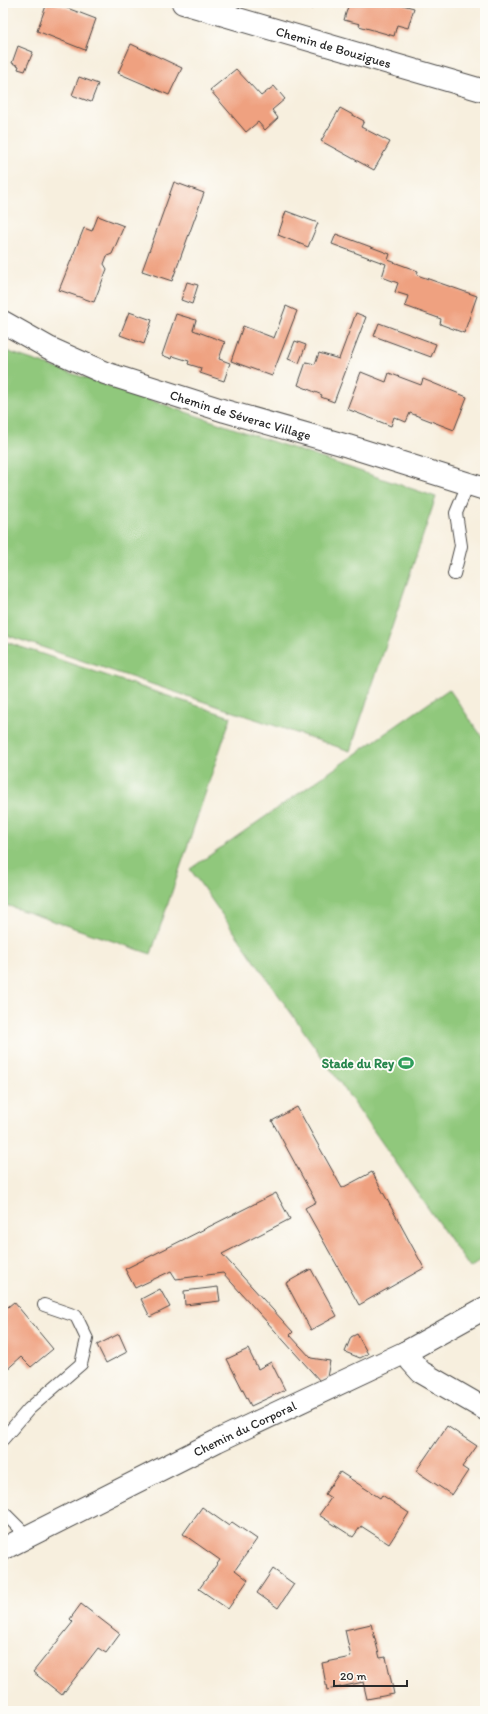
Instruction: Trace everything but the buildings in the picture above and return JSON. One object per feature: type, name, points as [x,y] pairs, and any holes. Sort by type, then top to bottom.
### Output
[{"type":"street","name":"Chemin de Bouzigues","points":[[182,3],[485,91]]},
{"type":"street","name":"Chemin de Séverac Village","points":[[3,322],[49,348],[105,373],[164,393],[348,446],[477,487]]},
{"type":"street","name":"Chemin du Corporal","points":[[3,1548],[28,1537],[217,1441],[406,1352],[485,1308]]},
{"type":"street","points":[[406,1352],[411,1361],[421,1372],[485,1409]]},
{"type":"lane","points":[[454,574],[461,546],[456,513],[477,487]]},
{"type":"lane","points":[[3,1439],[28,1409],[80,1364],[87,1339],[76,1316],[44,1305]]},
{"type":"lane","points":[[3,1512],[28,1537]]},
{"type":"green space","points":[[3,350],[436,497],[350,751],[3,634]]},
{"type":"green space","points":[[3,641],[231,717],[151,954],[3,904]]},
{"type":"green space","name":"Stade du Rey","points":[[449,689],[485,741],[485,1257],[470,1268],[190,869]]},
{"type":"place","name":"Stade du Rey","points":[[406,1063]]}]
